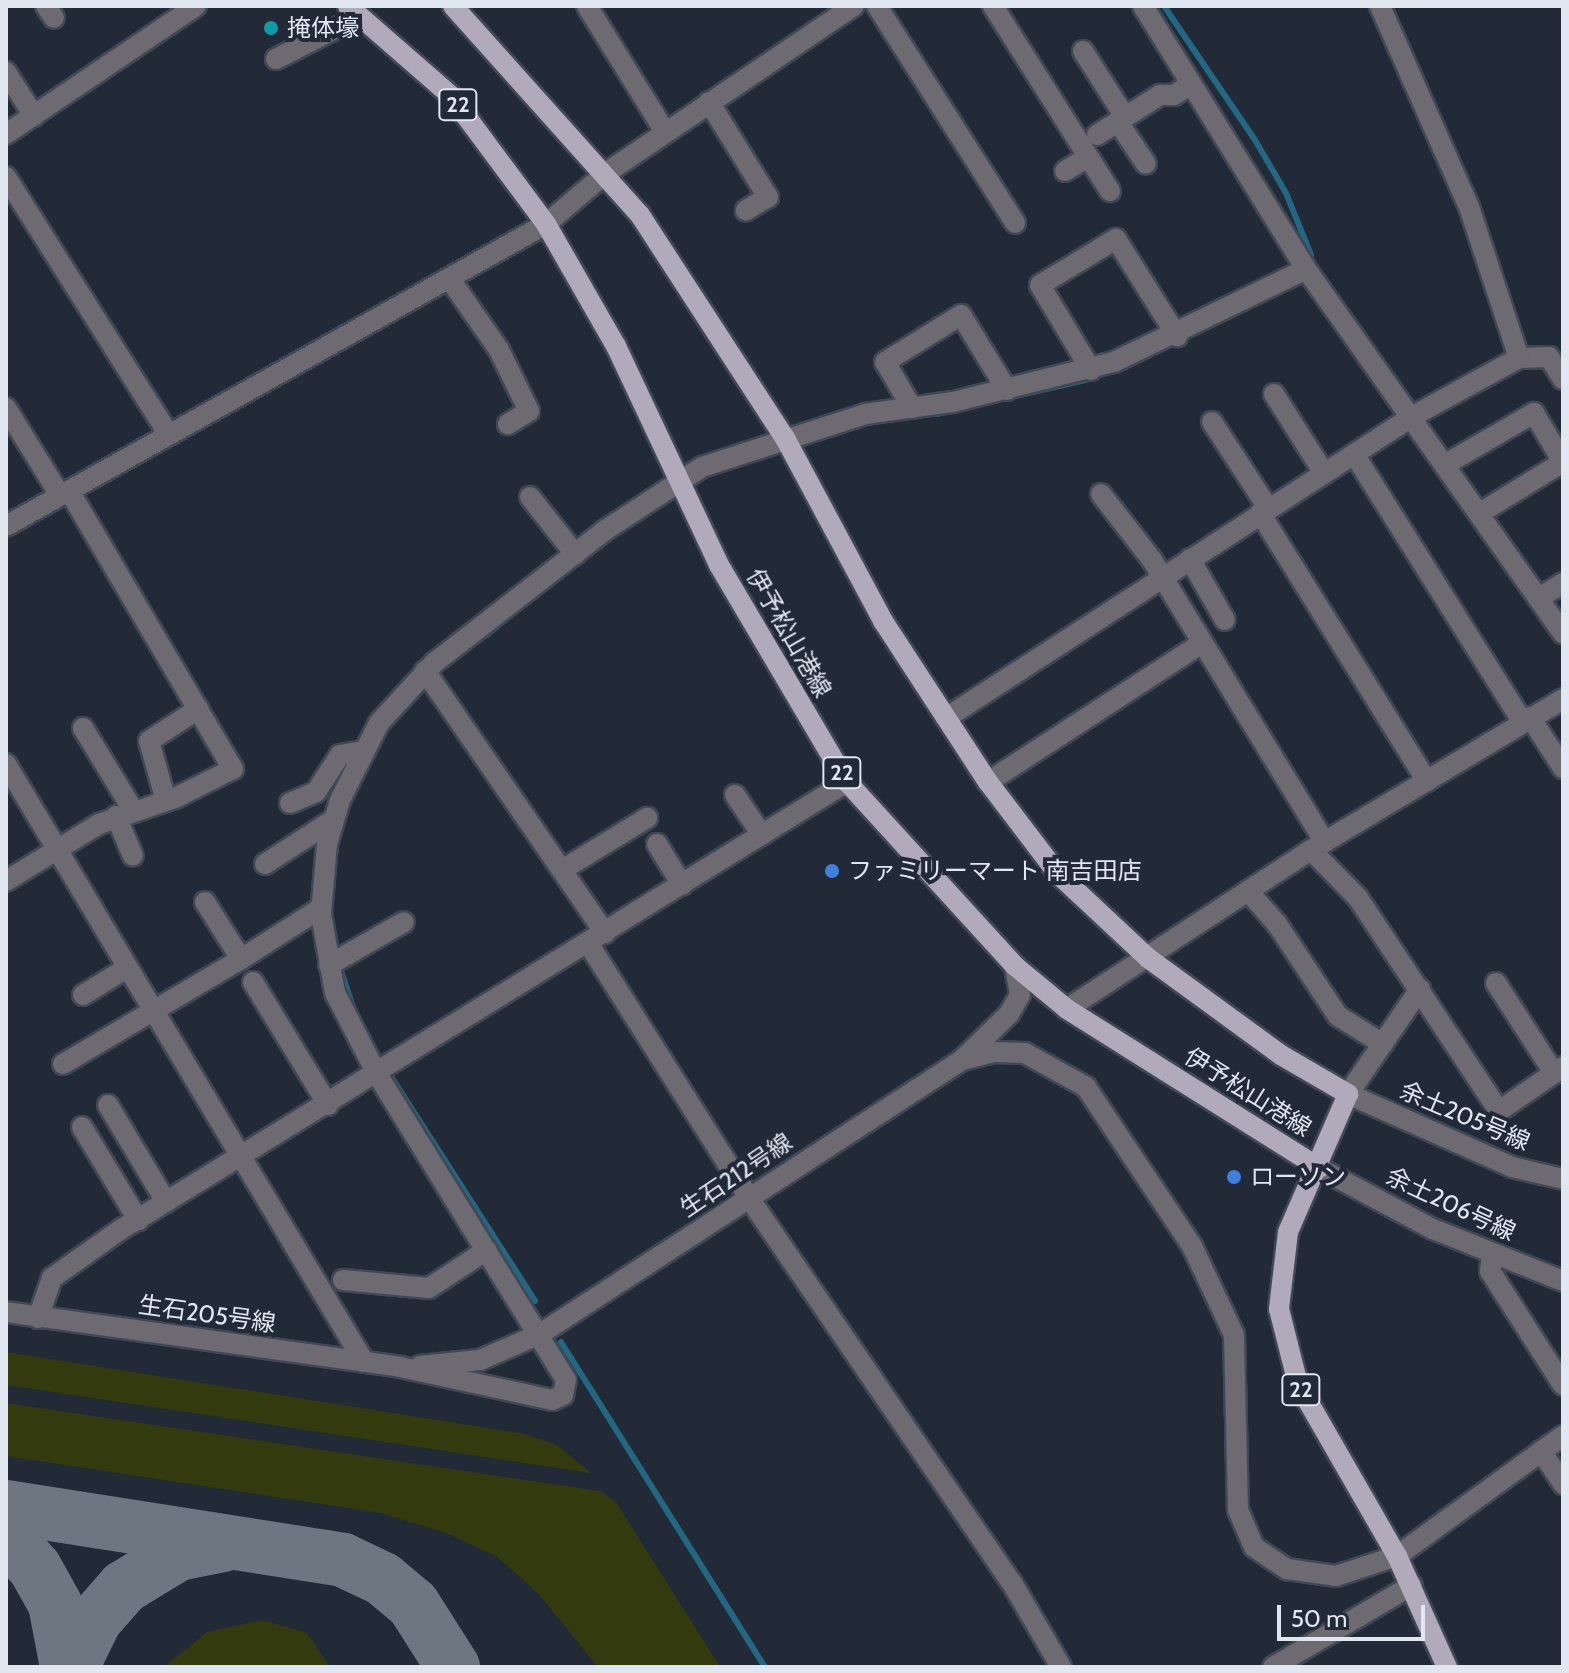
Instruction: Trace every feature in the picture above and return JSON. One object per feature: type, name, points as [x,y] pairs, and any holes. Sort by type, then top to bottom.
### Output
[{"type":"main road","name":"伊予松山港線","points":[[453,6],[606,173],[701,302],[785,438],[883,621],[988,782],[1058,874],[1148,958],[1281,1055],[1348,1094],[1319,1168],[1288,1232],[1279,1309],[1298,1384],[1397,1556],[1447,1667]]},
{"type":"main road","name":"伊予松山港線","points":[[354,11],[451,96],[546,224],[616,346],[719,565],[847,782],[1015,966],[1067,1009],[1319,1168]]},
{"type":"street","points":[[6,134],[196,6]]},
{"type":"street","points":[[587,6],[665,132]]},
{"type":"street","points":[[6,526],[546,224],[606,173],[854,6]]},
{"type":"street","points":[[877,6],[922,95],[978,183],[1015,223]]},
{"type":"street","points":[[1143,6],[1306,269],[1413,416],[1563,633]]},
{"type":"street","points":[[1380,6],[1469,207],[1519,358]]},
{"type":"street","points":[[276,59],[354,11]]},
{"type":"street","points":[[995,20],[1039,96],[1088,157],[1110,191]]},
{"type":"street","points":[[1083,51],[1146,164]]},
{"type":"street","points":[[6,72],[34,116]]},
{"type":"street","points":[[1097,135],[1191,84]]},
{"type":"street","points":[[709,102],[768,197],[746,210]]},
{"type":"street","points":[[1065,171],[1088,157]]},
{"type":"street","points":[[6,177],[169,435]]},
{"type":"street","points":[[1091,370],[1040,285],[1116,239],[1177,336]]},
{"type":"street","points":[[400,1367],[552,1400],[568,1387],[540,1334],[377,1074],[344,1015],[329,965],[321,908],[333,820],[363,751],[379,723],[575,554],[702,467],[865,414],[1007,390],[1091,370],[1177,336],[1306,269]]},
{"type":"street","points":[[449,278],[499,350],[529,411],[508,424]]},
{"type":"street","points":[[912,408],[885,362],[961,315],[1007,390]]},
{"type":"street","points":[[946,718],[1413,416],[1519,358],[1549,357],[1563,379]]},
{"type":"street","points":[[1274,394],[1324,473]]},
{"type":"street","points":[[6,408],[65,493],[233,769],[166,801],[124,813],[6,881]]},
{"type":"street","points":[[1446,464],[1534,413],[1563,462],[1480,513]]},
{"type":"street","points":[[1212,422],[1427,781]]},
{"type":"street","points":[[1354,454],[1526,719],[1563,768]]},
{"type":"street","points":[[530,497],[575,554]]},
{"type":"street","points":[[1112,501],[1162,576],[1318,846],[1358,898],[1499,1111],[1558,1070],[1496,983]]},
{"type":"street","points":[[1190,559],[1225,620]]},
{"type":"street","points":[[1539,598],[1563,583]]},
{"type":"street","points":[[988,782],[1202,643]]},
{"type":"street","points":[[429,677],[562,870],[597,938],[749,1198],[1012,1583],[1061,1667]]},
{"type":"street","points":[[1067,1009],[1318,846],[1563,699]]},
{"type":"street","points":[[166,801],[149,741],[198,709]]},
{"type":"street","points":[[83,728],[124,813],[133,856]]},
{"type":"street","points":[[290,803],[316,792],[340,755],[363,751]]},
{"type":"street","points":[[6,764],[54,851],[364,1362]]},
{"type":"street","points":[[38,1318],[52,1278],[138,1220],[847,782]]},
{"type":"street","points":[[735,795],[762,835]]},
{"type":"street","points":[[562,870],[647,818]]},
{"type":"street","points":[[265,864],[333,820]]},
{"type":"street","points":[[657,844],[682,885]]},
{"type":"street","points":[[1248,891],[1277,924],[1338,1016],[1383,1044]]},
{"type":"street","points":[[205,902],[241,959]]},
{"type":"street","points":[[63,1064],[321,908]]},
{"type":"street","points":[[329,965],[404,922]]},
{"type":"street","points":[[962,1060],[1009,1014],[1020,995],[1015,966]]},
{"type":"street","points":[[83,995],[125,969]]},
{"type":"street","points":[[253,982],[328,1105]]},
{"type":"street","points":[[1348,1094],[1420,989]]},
{"type":"street","points":[[962,1060],[993,1052],[1025,1053],[1086,1087],[1192,1246],[1234,1335],[1234,1464],[1238,1510],[1254,1547],[1287,1569],[1336,1576],[1397,1556],[1563,1436]]},
{"type":"street","name":"生石212号線","points":[[400,1367],[469,1362],[540,1334],[962,1060]]},
{"type":"street","name":"余土205号線","points":[[1348,1094],[1512,1167],[1563,1179]]},
{"type":"street","points":[[108,1105],[166,1202]]},
{"type":"street","points":[[82,1127],[138,1220]]},
{"type":"street","name":"余土206号線","points":[[1319,1168],[1492,1256],[1563,1281]]},
{"type":"street","points":[[343,1280],[429,1288],[487,1250]]},
{"type":"street","points":[[1492,1256],[1490,1271],[1563,1385]]},
{"type":"street","name":"生石205号線","points":[[6,1312],[400,1367]]},
{"type":"street","points":[[1541,1451],[1563,1484]]},
{"type":"street","points":[[1273,1667],[1412,1585]]},
{"type":"green space","points":[[6,1352],[520,1433],[557,1445],[591,1473],[6,1385]]},
{"type":"green space","points":[[6,1403],[600,1491],[616,1502],[720,1667],[598,1667],[537,1592],[496,1556],[446,1533],[381,1513],[6,1456]]},
{"type":"green space","points":[[262,1620],[307,1633],[330,1667],[164,1667],[207,1632]]},
{"type":"waterway","points":[[1164,6],[1255,140],[1286,193],[1311,255]]},
{"type":"waterway","points":[[1123,368],[1253,305]]},
{"type":"waterway","points":[[937,414],[1094,378]]},
{"type":"waterway","points":[[487,635],[506,619]]},
{"type":"waterway","points":[[340,968],[353,1007]]},
{"type":"waterway","points":[[392,1078],[535,1301]]},
{"type":"waterway","points":[[561,1342],[765,1667]]},
{"type":"taxiway","points":[[6,1507],[343,1560],[383,1579],[413,1604],[453,1667]]},
{"type":"taxiway","points":[[6,1536],[35,1568],[55,1604],[67,1667]]},
{"type":"taxiway","points":[[72,1667],[95,1620],[124,1587],[178,1554],[223,1545]]},
{"type":"place","name":"掩体壕","points":[[271,28]]},
{"type":"place","name":"ファミリーマート 南吉田店","points":[[832,871]]},
{"type":"place","name":"ローソン","points":[[1234,1177]]}]
